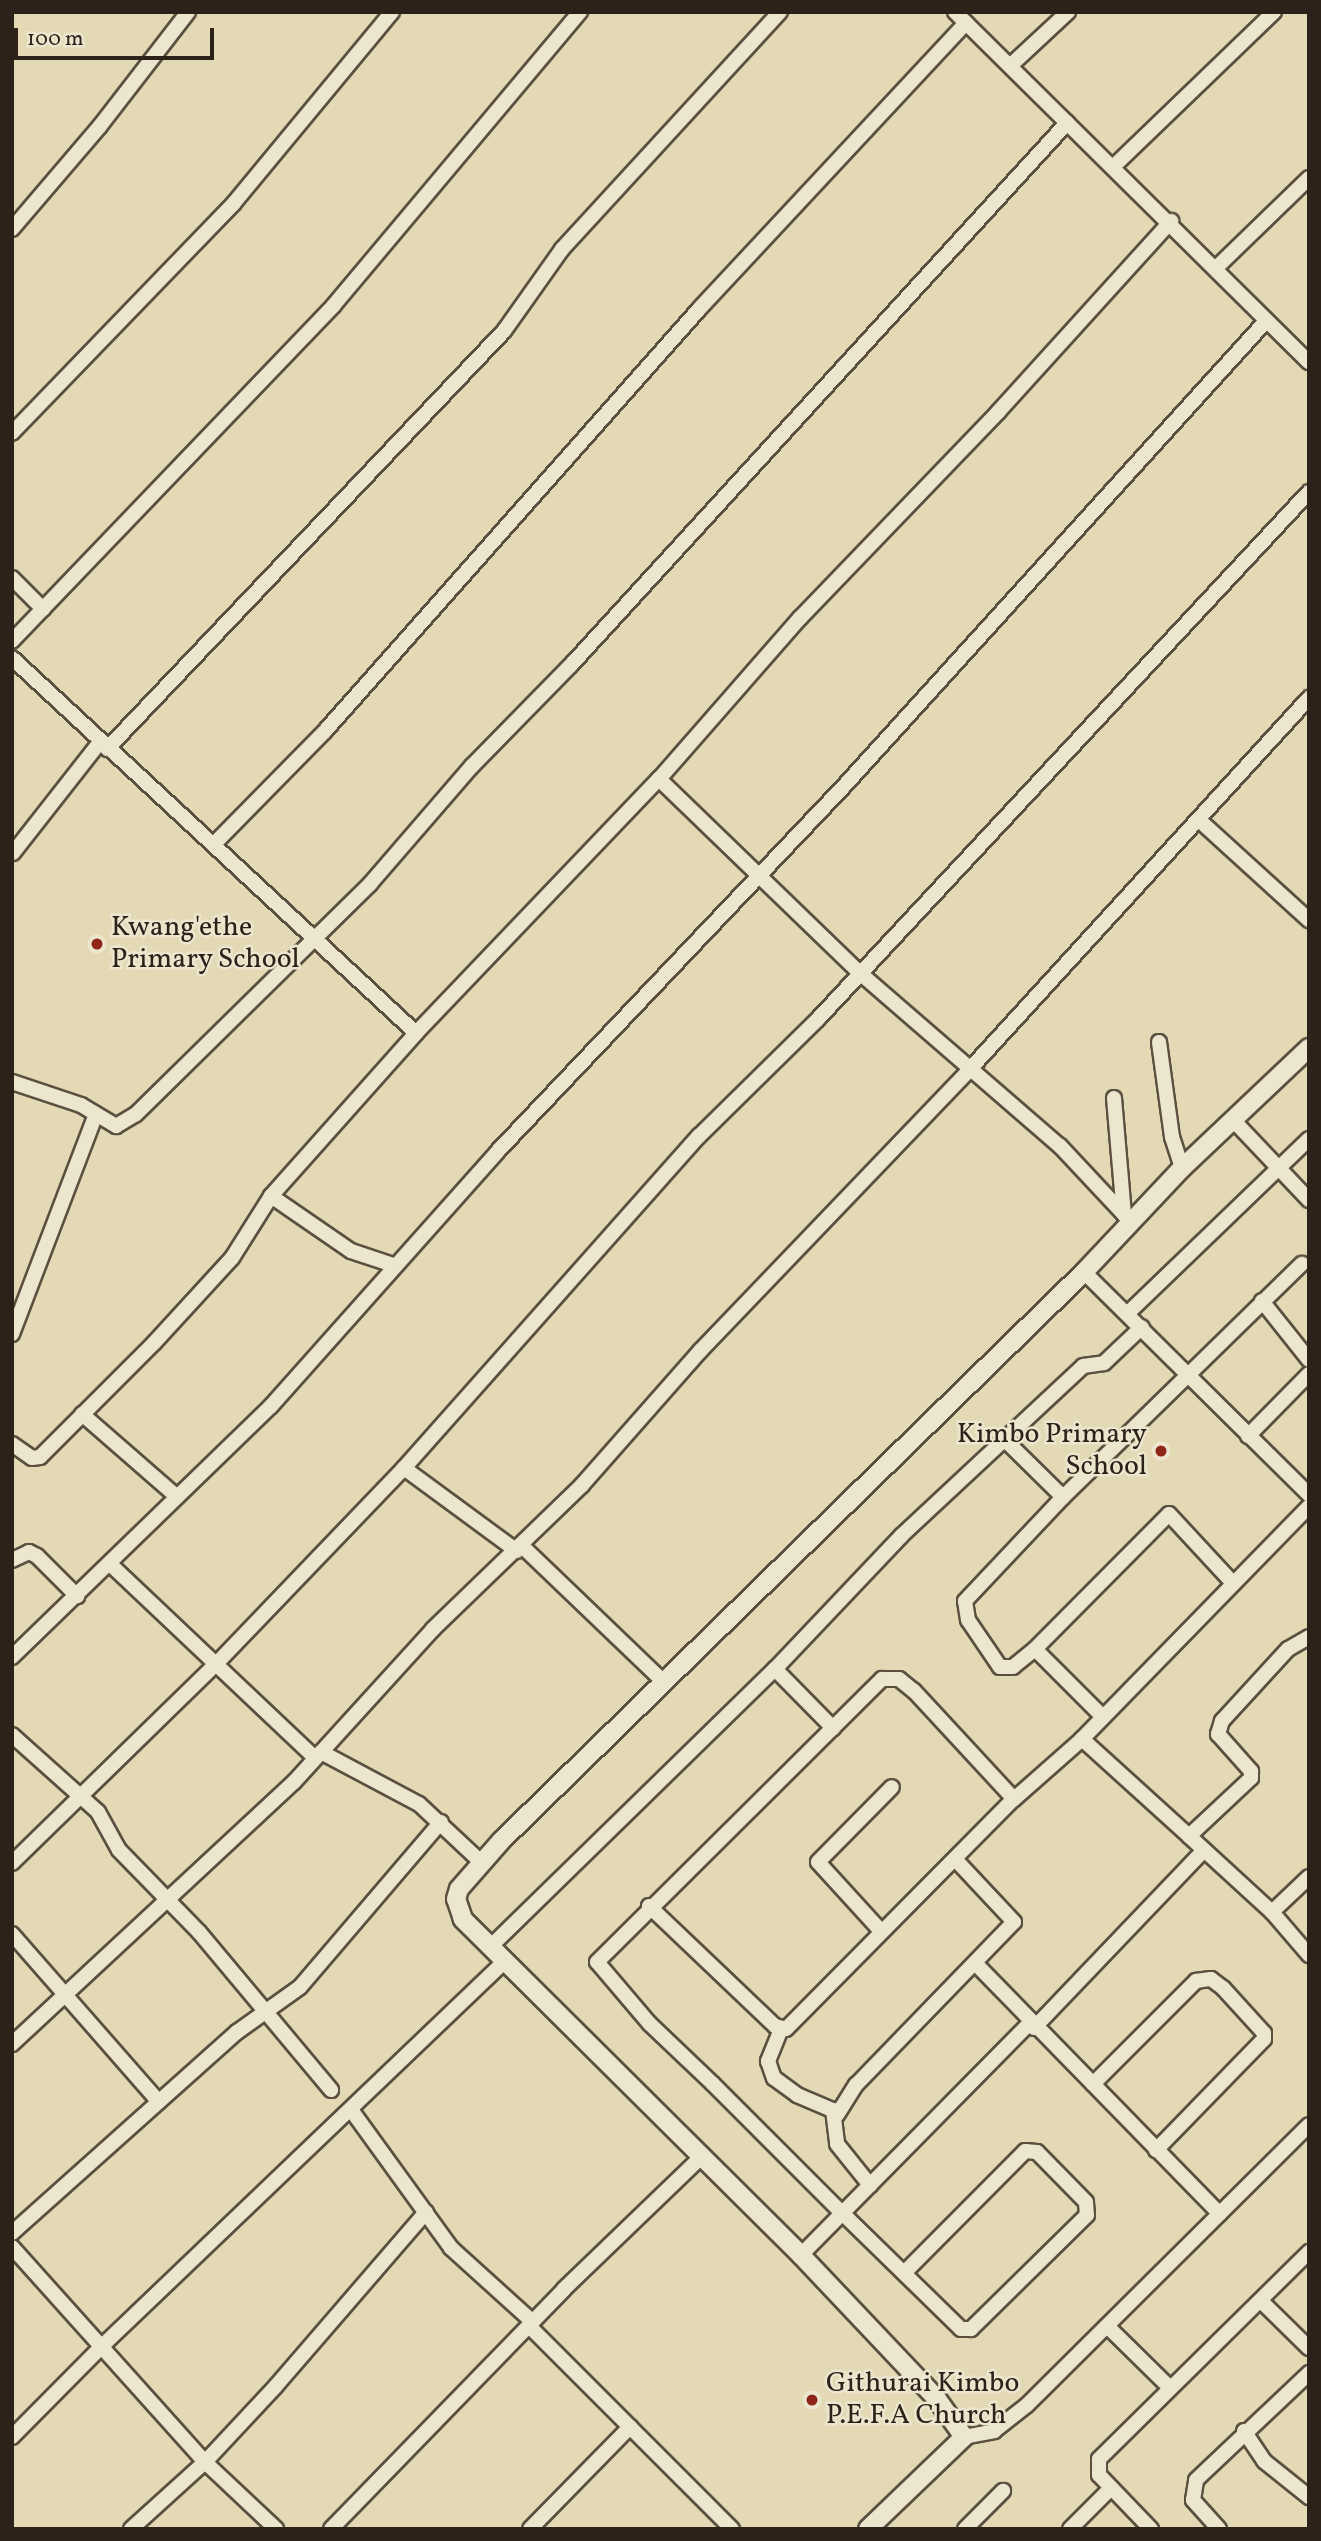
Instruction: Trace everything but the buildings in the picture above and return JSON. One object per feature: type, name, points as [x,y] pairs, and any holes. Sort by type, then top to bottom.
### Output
[{"type":"street","points":[[12,229],[100,126],[188,12]]},
{"type":"street","points":[[12,433],[234,203],[392,12]]},
{"type":"street","points":[[12,640],[317,324],[580,12]]},
{"type":"street","points":[[13,853],[104,746],[504,331],[562,250],[780,12]]},
{"type":"street","points":[[955,12],[1171,221],[1309,362]]},
{"type":"street","points":[[1011,65],[1068,12]]},
{"type":"street","points":[[1114,166],[1274,12]]},
{"type":"street","points":[[214,844],[325,731],[700,309],[966,23]]},
{"type":"street","points":[[12,1082],[96,1114],[116,1126],[125,1124],[316,938],[1067,123]]},
{"type":"street","points":[[1217,267],[1309,178]]},
{"type":"street","points":[[12,1444],[32,1458],[40,1457],[232,1258],[271,1196],[416,1032],[659,779],[800,618],[989,421],[1171,221]]},
{"type":"street","points":[[12,1657],[271,1406],[393,1265],[758,877],[1266,321]]},
{"type":"street","points":[[12,1863],[217,1663],[404,1468],[699,1136],[860,972],[1309,492]]},
{"type":"street","points":[[12,578],[43,610]]},
{"type":"street","points":[[12,658],[416,1032]]},
{"type":"street","points":[[12,2044],[63,1992],[168,1899],[318,1755],[433,1629],[520,1549],[799,1243],[970,1069],[1309,698]]},
{"type":"street","points":[[659,779],[758,877],[860,972],[1060,1146],[1128,1218]]},
{"type":"street","points":[[1199,820],[1309,920]]},
{"type":"street","points":[[1159,1042],[1172,1137],[1182,1168]]},
{"type":"street","points":[[964,2437],[937,2399],[801,2255],[700,2158],[464,1919],[456,1899],[481,1862],[1084,1272],[1128,1218],[1309,1048]]},
{"type":"street","points":[[1114,1098],[1128,1218]]},
{"type":"street","points":[[12,1334],[96,1114]]},
{"type":"street","points":[[1234,1121],[1309,1200]]},
{"type":"street","points":[[1128,1313],[1309,1139]]},
{"type":"street","points":[[271,1196],[351,1251],[393,1265]]},
{"type":"street","points":[[1233,1583],[1169,1514],[1035,1649],[1013,1667],[1000,1667],[968,1620],[965,1601],[1063,1497],[1187,1373],[1302,1264]]},
{"type":"street","points":[[1084,1272],[1309,1495]]},
{"type":"street","points":[[1262,1301],[1309,1360]]},
{"type":"street","points":[[491,1946],[775,1669],[901,1536],[1083,1366],[1104,1363],[1142,1327]]},
{"type":"street","points":[[1248,1436],[1309,1374]]},
{"type":"street","points":[[82,1414],[177,1497]]},
{"type":"street","points":[[1005,1440],[1063,1497]]},
{"type":"street","points":[[404,1468],[520,1549],[664,1682]]},
{"type":"street","points":[[837,2115],[824,2103],[797,2095],[774,2078],[768,2062],[781,2029],[880,1930],[956,1860],[1014,1799],[1082,1739],[1309,1506]]},
{"type":"street","points":[[12,1560],[29,1552],[37,1556],[77,1596]]},
{"type":"street","points":[[110,1564],[318,1755],[397,1791],[441,1822],[481,1862]]},
{"type":"street","points":[[1189,1836],[1251,1777],[1251,1771],[1221,1740],[1222,1721],[1288,1649],[1309,1637]]},
{"type":"street","points":[[1035,1649],[1103,1717]]},
{"type":"street","points":[[775,1669],[833,1728]]},
{"type":"street","points":[[904,2273],[1025,2151],[1037,2152],[1086,2202],[1087,2215],[966,2331],[904,2273],[842,2213],[598,1968],[601,1957],[649,1906],[882,1679],[899,1679],[1014,1799]]},
{"type":"street","points":[[12,1735],[98,1812],[119,1850],[168,1899],[266,2010],[331,2090]]},
{"type":"street","points":[[1082,1739],[1272,1912],[1309,1955]]},
{"type":"street","points":[[880,1930],[818,1862],[892,1787]]},
{"type":"street","points":[[12,2233],[266,2010],[300,1987],[441,1822]]},
{"type":"street","points":[[801,2255],[1032,2026],[1204,1850]]},
{"type":"street","points":[[870,2185],[837,2144],[837,2115],[856,2085],[1010,1930],[1013,1917],[956,1860]]},
{"type":"street","points":[[1272,1912],[1309,1877]]},
{"type":"street","points":[[649,1906],[781,2029]]},
{"type":"street","points":[[12,1934],[159,2102]]},
{"type":"street","points":[[12,2437],[101,2347],[352,2111],[506,1960]]},
{"type":"street","points":[[976,1964],[1032,2026],[1093,2084],[1220,2214]]},
{"type":"street","points":[[1093,2084],[1196,1981],[1211,1979],[1223,1988],[1264,2033],[1264,2039],[1156,2150]]},
{"type":"street","points":[[352,2111],[451,2248],[531,2324],[732,2529]]},
{"type":"street","points":[[868,2529],[964,2437],[994,2431],[1107,2326],[1309,2125]]},
{"type":"street","points":[[331,2529],[531,2324],[700,2158]]},
{"type":"street","points":[[131,2529],[205,2462],[426,2212]]},
{"type":"street","points":[[12,2248],[205,2462],[276,2529]]},
{"type":"street","points":[[1152,2529],[1099,2475],[1099,2459],[1309,2252]]},
{"type":"street","points":[[1261,2301],[1309,2348]]},
{"type":"street","points":[[1107,2326],[1170,2388]]},
{"type":"street","points":[[1219,2529],[1193,2500],[1192,2491],[1196,2480],[1244,2431],[1309,2373]]},
{"type":"street","points":[[530,2529],[631,2427]]},
{"type":"street","points":[[1244,2431],[1264,2461],[1309,2497]]},
{"type":"street","points":[[1070,2529],[1111,2488]]},
{"type":"street","points":[[965,2529],[1003,2491]]},
{"type":"place","name":"Kwang'ethe Primary School","points":[[97,944]]},
{"type":"place","name":"Kimbo Primary School","points":[[1161,1451]]},
{"type":"place","name":"Githurai Kimbo P.E.F.A Church","points":[[812,2400]]}]
